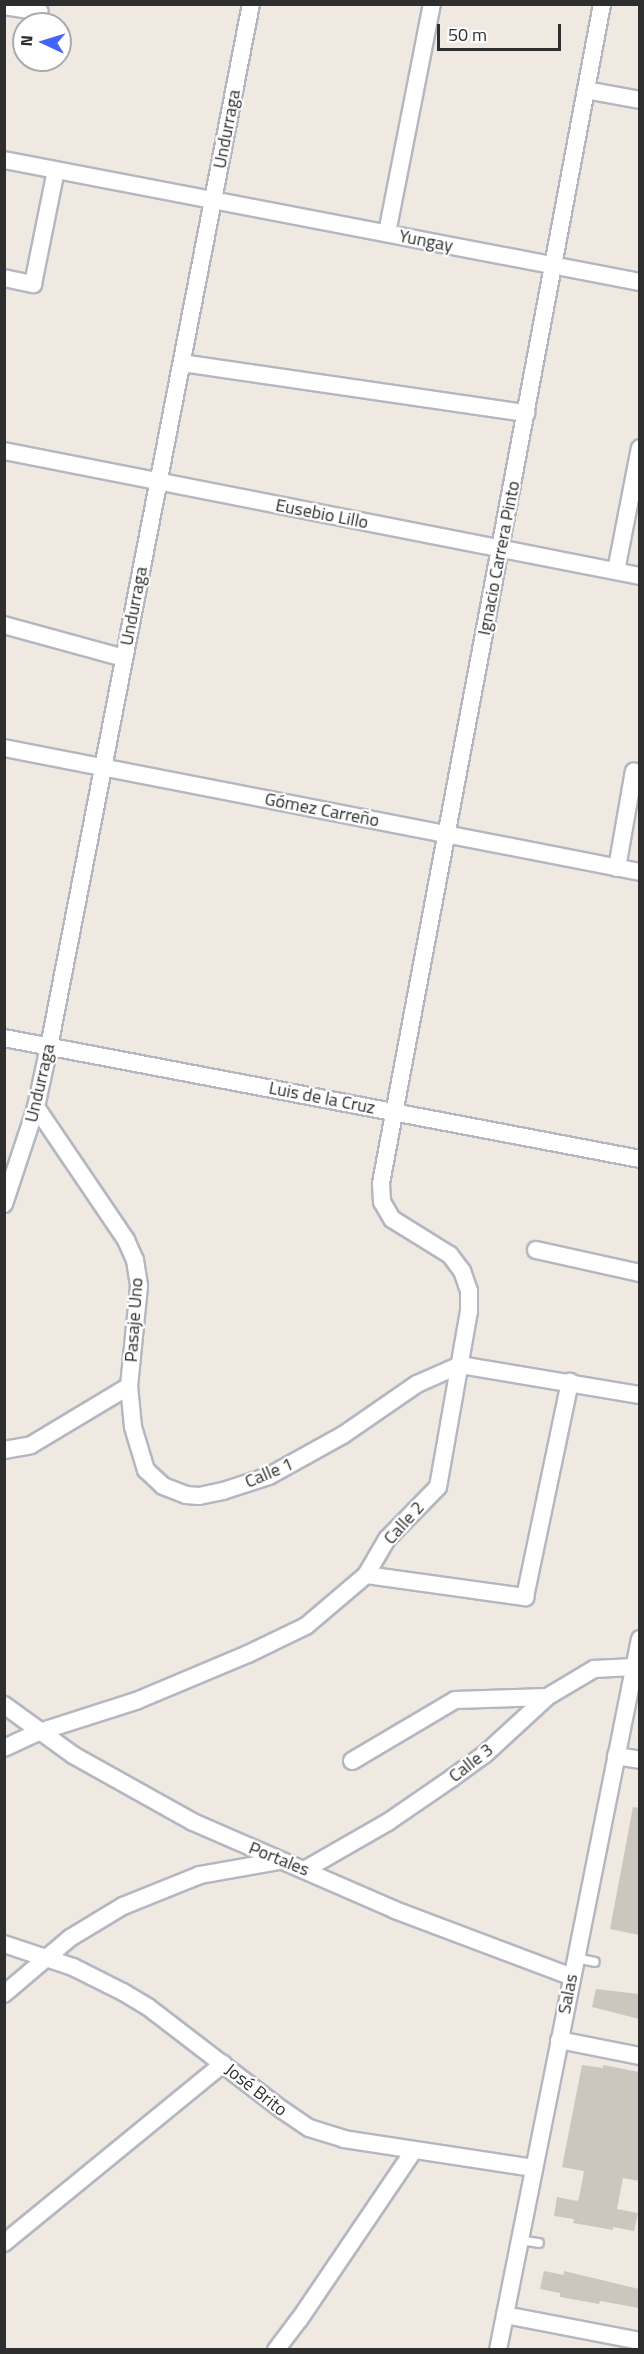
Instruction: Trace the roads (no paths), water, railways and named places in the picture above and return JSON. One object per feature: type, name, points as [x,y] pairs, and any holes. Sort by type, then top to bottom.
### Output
[{"type":"street","name":"Undurraga","points":[[4,1204],[36,1107],[49,1047],[251,4]]},
{"type":"street","points":[[387,233],[432,4]]},
{"type":"street","name":"Ignacio Carrera Pinto","points":[[396,1112],[602,4]]},
{"type":"street","points":[[4,6],[40,12]]},
{"type":"street","points":[[586,90],[639,100]]},
{"type":"street","name":"Yungay","points":[[4,160],[639,282]]},
{"type":"street","points":[[4,278],[33,284],[56,170]]},
{"type":"street","points":[[182,363],[526,412]]},
{"type":"street","points":[[616,572],[637,473],[639,448]]},
{"type":"street","name":"Eusebio Lillo","points":[[4,451],[639,576]]},
{"type":"street","points":[[4,625],[124,658]]},
{"type":"street","name":"Gómez Carreño","points":[[4,748],[639,872]]},
{"type":"street","points":[[617,868],[634,771]]},
{"type":"street","name":"Luis de la Cruz","points":[[4,1038],[639,1159]]},
{"type":"street","name":"Pasaje Uno","points":[[4,1450],[31,1445],[129,1386],[139,1286],[135,1260],[126,1240],[36,1107]]},
{"type":"street","name":"Calle 2","points":[[4,1748],[39,1732],[136,1701],[248,1654],[306,1626],[366,1575],[387,1539],[438,1487],[470,1302],[462,1271],[443,1249],[392,1219],[382,1202],[381,1183],[396,1112]]},
{"type":"street","points":[[536,1250],[639,1273]]},
{"type":"street","points":[[460,1365],[639,1395]]},
{"type":"street","name":"Calle 1","points":[[129,1386],[133,1427],[146,1470],[174,1491],[198,1496],[217,1493],[269,1476],[343,1435],[417,1384],[460,1365]]},
{"type":"street","points":[[366,1575],[525,1597],[570,1382]]},
{"type":"street","name":"Salas","points":[[498,2349],[639,1640]]},
{"type":"street","name":"Calle 3","points":[[306,1869],[388,1822],[444,1784],[484,1755],[547,1697],[594,1670],[634,1667]]},
{"type":"street","points":[[352,1761],[455,1700],[547,1697]]},
{"type":"street","name":"Portales","points":[[4,1705],[39,1732],[150,1800],[202,1826],[306,1869],[395,1910],[572,1977]]},
{"type":"street","points":[[616,1756],[639,1761]]},
{"type":"street","points":[[4,1994],[47,1957],[96,1921],[148,1894],[200,1875],[283,1860]]},
{"type":"street","name":"José Brito","points":[[4,1944],[47,1957],[123,1992],[309,2128],[344,2139],[534,2168]]},
{"type":"street","points":[[559,2040],[639,2056]]},
{"type":"street","points":[[4,2243],[223,2064]]},
{"type":"street","points":[[276,2349],[299,2320],[414,2150]]},
{"type":"street","points":[[505,2314],[639,2342]]},
{"type":"lane","points":[[576,1958],[595,1962]]},
{"type":"lane","points":[[520,2240],[539,2243]]}]
